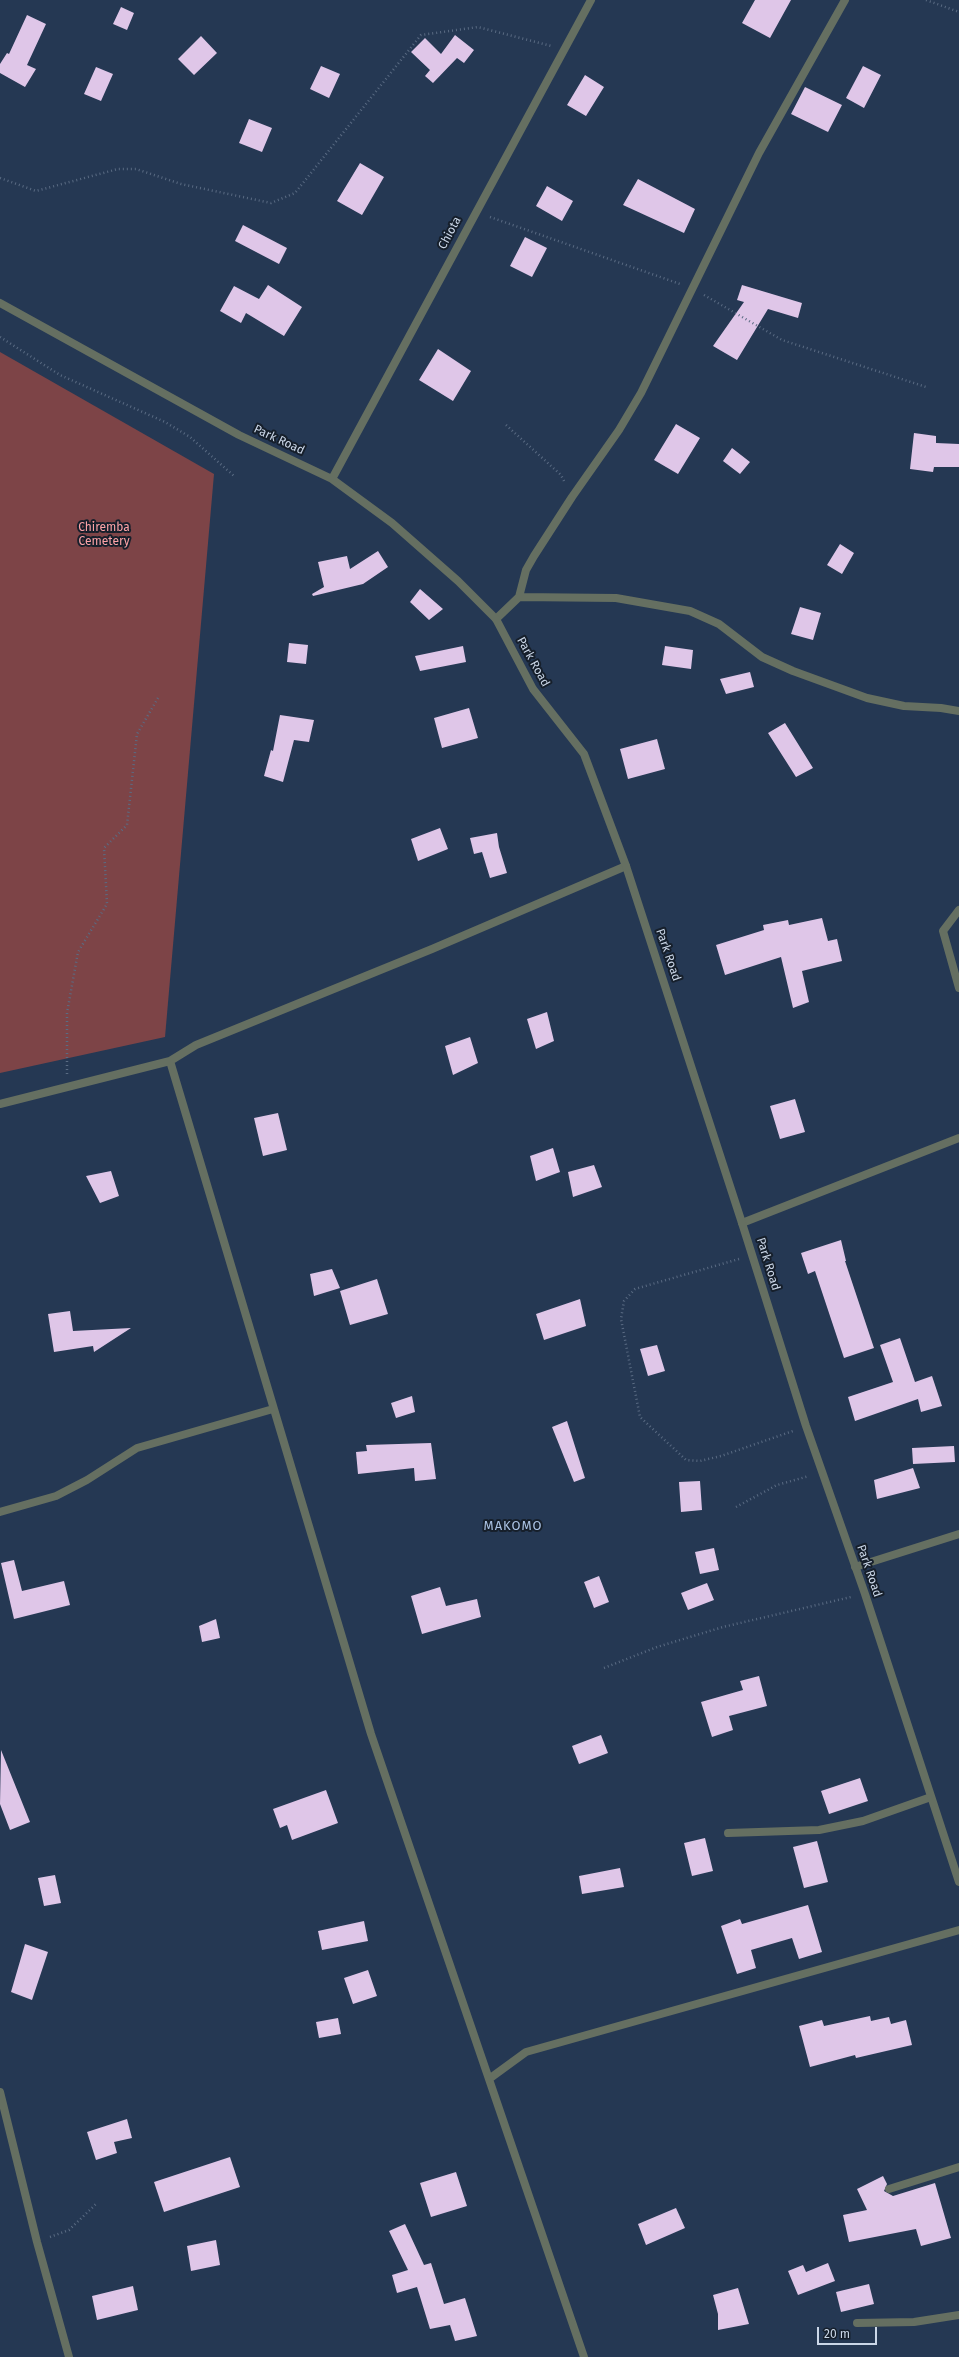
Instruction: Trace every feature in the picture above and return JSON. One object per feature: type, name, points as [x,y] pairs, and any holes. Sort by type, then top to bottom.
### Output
[{"type":"street","name":"Chiota","points":[[332,479],[474,214],[566,49],[591,0]]},
{"type":"street","points":[[496,619],[519,597],[526,570],[572,496],[604,453],[641,393],[762,146],[845,0]]},
{"type":"street","name":"Park Road","points":[[0,303],[239,435],[332,479],[392,523],[458,581],[496,619],[532,689],[584,754],[626,866],[821,1472],[865,1594],[959,1882]]},
{"type":"street","points":[[519,597],[616,598],[690,611],[719,624],[762,657],[794,671],[867,698],[904,706],[941,708],[959,711]]},
{"type":"street","points":[[0,1104],[170,1061],[196,1044],[432,949],[626,866]]},
{"type":"street","points":[[959,910],[943,931],[959,988]]},
{"type":"street","points":[[170,1061],[273,1409],[338,1617],[371,1734],[584,2357]]},
{"type":"street","points":[[742,1223],[959,1138]]},
{"type":"street","points":[[0,1512],[56,1496],[87,1480],[137,1448],[273,1409]]},
{"type":"street","points":[[855,1567],[959,1534]]},
{"type":"street","points":[[728,1833],[819,1830],[863,1821],[931,1797]]},
{"type":"street","points":[[489,2079],[526,2052],[959,1930]]},
{"type":"street","points":[[0,2092],[37,2242],[68,2357]]},
{"type":"street","points":[[889,2189],[959,2167]]},
{"type":"street","points":[[857,2323],[914,2322],[959,2315]]},
{"type":"path","points":[[926,0],[959,12]]},
{"type":"path","points":[[0,178],[36,191],[118,169],[136,169],[180,184],[271,203],[295,193],[421,35],[478,27],[566,49]]},
{"type":"path","points":[[0,337],[60,374],[165,422],[190,436],[234,476]]},
{"type":"path","points":[[506,425],[561,475],[572,496]]},
{"type":"path","points":[[67,1086],[67,1013],[78,952],[108,904],[104,848],[127,825],[137,734],[158,698]]},
{"type":"path","points":[[752,1254],[635,1289],[624,1302],[621,1319],[640,1417],[686,1460],[700,1461],[721,1456],[806,1426]]},
{"type":"path","points":[[736,1507],[777,1485],[821,1472]]},
{"type":"path","points":[[604,1668],[657,1647],[723,1627],[865,1594]]},
{"type":"path","points":[[37,2242],[69,2230],[96,2204]]},
{"type":"green space","name":"Chiremba Cemetery","points":[[0,352],[214,474],[165,1037],[0,1073]]},
{"type":"building","points":[[755,0],[791,0],[770,38],[742,23]]},
{"type":"building","points":[[121,7],[134,13],[127,30],[113,24]]},
{"type":"building","points":[[27,15],[46,24],[27,65],[36,69],[25,87],[0,73],[0,64],[7,53],[9,54]]},
{"type":"building","points":[[455,35],[474,50],[464,63],[457,58],[433,83],[425,76],[430,70],[411,52],[425,38],[441,54]]},
{"type":"building","points":[[201,36],[217,53],[194,75],[178,59]]},
{"type":"building","points":[[321,66],[340,74],[329,98],[310,89]]},
{"type":"building","points":[[863,66],[881,75],[864,108],[846,98]]},
{"type":"building","points":[[96,67],[113,74],[101,101],[84,94]]},
{"type":"building","points":[[585,75],[604,87],[586,116],[567,105]]},
{"type":"building","points":[[805,87],[842,105],[828,132],[791,114]]},
{"type":"building","points":[[249,119],[272,128],[262,152],[239,143]]},
{"type":"building","points":[[360,163],[384,177],[362,215],[337,201]]},
{"type":"building","points":[[638,179],[695,209],[684,233],[623,205]]},
{"type":"building","points":[[547,186],[573,201],[562,221],[536,206]]},
{"type":"building","points":[[243,225],[287,248],[279,264],[235,241]]},
{"type":"building","points":[[525,237],[547,248],[532,277],[510,266]]},
{"type":"building","points":[[268,285],[302,307],[284,336],[246,313],[241,323],[220,311],[234,286],[259,299]]},
{"type":"building","points":[[742,285],[802,303],[798,318],[768,309],[737,360],[713,346],[744,302],[737,300]]},
{"type":"building","points":[[438,349],[471,371],[453,401],[419,380]]},
{"type":"building","points":[[676,424],[700,438],[678,474],[654,460]]},
{"type":"building","points":[[914,433],[936,436],[936,443],[959,444],[959,467],[934,467],[933,472],[910,469]]},
{"type":"building","points":[[732,448],[750,462],[740,474],[723,461]]},
{"type":"building","points":[[840,544],[854,553],[842,574],[827,565]]},
{"type":"building","points":[[378,551],[388,567],[363,584],[313,596],[312,594],[324,587],[318,562],[347,556],[350,569]]},
{"type":"building","points":[[420,589],[443,609],[429,620],[410,602]]},
{"type":"building","points":[[800,607],[821,613],[813,640],[791,634]]},
{"type":"building","points":[[289,643],[308,645],[306,664],[287,662]]},
{"type":"building","points":[[463,646],[466,662],[420,671],[415,656]]},
{"type":"building","points":[[665,646],[693,650],[691,669],[662,665]]},
{"type":"building","points":[[750,672],[754,687],[726,694],[720,679]]},
{"type":"building","points":[[469,708],[478,738],[442,748],[434,718]]},
{"type":"building","points":[[280,715],[314,720],[309,742],[294,740],[283,782],[264,776],[271,750],[273,751]]},
{"type":"building","points":[[785,723],[813,768],[796,777],[768,733]]},
{"type":"building","points":[[657,739],[665,769],[628,779],[620,749]]},
{"type":"building","points":[[440,828],[448,849],[418,861],[411,839]]},
{"type":"building","points":[[497,833],[499,847],[507,873],[490,878],[482,852],[474,854],[470,838]]},
{"type":"building","points":[[822,918],[828,941],[837,939],[842,961],[802,971],[809,1002],[793,1008],[781,957],[725,975],[716,945],[764,930],[763,925],[788,920],[789,925]]},
{"type":"building","points":[[547,1012],[554,1041],[536,1049],[527,1019]]},
{"type":"building","points":[[470,1037],[478,1063],[453,1075],[445,1046]]},
{"type":"building","points":[[795,1099],[805,1132],[780,1139],[770,1106]]},
{"type":"building","points":[[278,1113],[287,1150],[263,1156],[254,1118]]},
{"type":"building","points":[[553,1148],[560,1172],[536,1181],[530,1156]]},
{"type":"building","points":[[594,1165],[602,1187],[573,1197],[568,1172]]},
{"type":"building","points":[[111,1171],[119,1196],[100,1203],[86,1176]]},
{"type":"building","points":[[841,1240],[845,1261],[874,1348],[844,1358],[815,1271],[808,1274],[801,1253]]},
{"type":"building","points":[[332,1269],[340,1288],[314,1296],[310,1274]]},
{"type":"building","points":[[377,1279],[388,1314],[350,1325],[340,1291]]},
{"type":"building","points":[[580,1299],[586,1326],[544,1340],[536,1314]]},
{"type":"building","points":[[70,1311],[73,1331],[131,1328],[94,1352],[93,1346],[54,1352],[48,1314]]},
{"type":"building","points":[[900,1338],[915,1382],[932,1376],[942,1406],[921,1412],[918,1399],[855,1421],[848,1397],[893,1382],[880,1345]]},
{"type":"building","points":[[657,1345],[665,1371],[648,1376],[640,1349]]},
{"type":"building","points":[[412,1396],[415,1412],[396,1418],[391,1403]]},
{"type":"building","points":[[567,1421],[585,1478],[574,1482],[552,1427]]},
{"type":"building","points":[[431,1443],[436,1479],[415,1481],[414,1468],[358,1474],[356,1452],[367,1451],[366,1445]]},
{"type":"building","points":[[954,1446],[955,1462],[913,1464],[912,1448]]},
{"type":"building","points":[[913,1468],[920,1488],[877,1499],[874,1480]]},
{"type":"building","points":[[700,1481],[702,1510],[681,1512],[679,1482]]},
{"type":"building","points":[[714,1548],[719,1570],[700,1574],[695,1552]]},
{"type":"building","points":[[14,1560],[22,1591],[64,1581],[70,1605],[14,1619],[1,1563]]},
{"type":"building","points":[[599,1576],[609,1602],[594,1608],[584,1582]]},
{"type":"building","points":[[707,1583],[714,1600],[688,1610],[681,1593]]},
{"type":"building","points":[[440,1587],[446,1606],[477,1599],[481,1617],[422,1634],[411,1596]]},
{"type":"building","points":[[216,1619],[220,1638],[202,1642],[199,1626]]},
{"type":"building","points":[[759,1676],[767,1706],[729,1716],[733,1730],[712,1737],[701,1702],[743,1690],[740,1681]]},
{"type":"building","points":[[601,1735],[608,1753],[579,1764],[572,1746]]},
{"type":"building","points":[[1,1750],[30,1822],[10,1830],[0,1804]]},
{"type":"building","points":[[860,1778],[868,1801],[829,1814],[821,1791]]},
{"type":"building","points":[[326,1790],[338,1823],[292,1840],[287,1825],[280,1828],[273,1809]]},
{"type":"building","points":[[705,1838],[713,1871],[692,1876],[684,1843]]},
{"type":"building","points":[[817,1841],[828,1882],[804,1888],[793,1847]]},
{"type":"building","points":[[620,1868],[624,1887],[582,1894],[579,1876]]},
{"type":"building","points":[[55,1875],[61,1903],[44,1906],[38,1878]]},
{"type":"building","points":[[808,1905],[822,1952],[799,1959],[792,1938],[751,1950],[756,1968],[737,1974],[721,1926],[740,1919],[742,1924]]},
{"type":"building","points":[[364,1921],[368,1941],[322,1950],[318,1931]]},
{"type":"building","points":[[25,1944],[48,1952],[32,2000],[11,1992]]},
{"type":"building","points":[[368,1970],[377,1996],[353,2004],[344,1978]]},
{"type":"building","points":[[870,2016],[871,2021],[889,2017],[891,2024],[906,2020],[912,2045],[856,2058],[855,2055],[810,2067],[799,2026],[822,2020],[824,2026]]},
{"type":"building","points":[[338,2018],[341,2034],[319,2038],[316,2022]]},
{"type":"building","points":[[127,2119],[132,2138],[114,2142],[117,2153],[96,2160],[87,2132]]},
{"type":"building","points":[[230,2157],[240,2187],[164,2212],[154,2182]]},
{"type":"building","points":[[456,2172],[467,2206],[431,2217],[420,2183]]},
{"type":"building","points":[[883,2176],[887,2184],[884,2191],[893,2196],[935,2183],[951,2238],[921,2246],[916,2229],[849,2242],[843,2215],[867,2210],[857,2189]]},
{"type":"building","points":[[676,2208],[685,2228],[646,2245],[638,2224]]},
{"type":"building","points":[[405,2224],[424,2265],[431,2263],[444,2304],[465,2298],[477,2336],[455,2341],[450,2325],[430,2329],[417,2287],[397,2293],[392,2275],[408,2270],[389,2231]]},
{"type":"building","points":[[216,2240],[220,2265],[191,2271],[187,2246]]},
{"type":"building","points":[[828,2263],[835,2281],[798,2295],[788,2271],[803,2265],[806,2272]]},
{"type":"building","points":[[869,2284],[874,2304],[841,2312],[836,2292]]},
{"type":"building","points":[[133,2286],[138,2310],[97,2320],[92,2296]]},
{"type":"building","points":[[738,2288],[749,2324],[718,2330],[718,2314],[713,2295]]},
{"type":"district","name":"MAKOMO","points":[[513,1526]]}]
